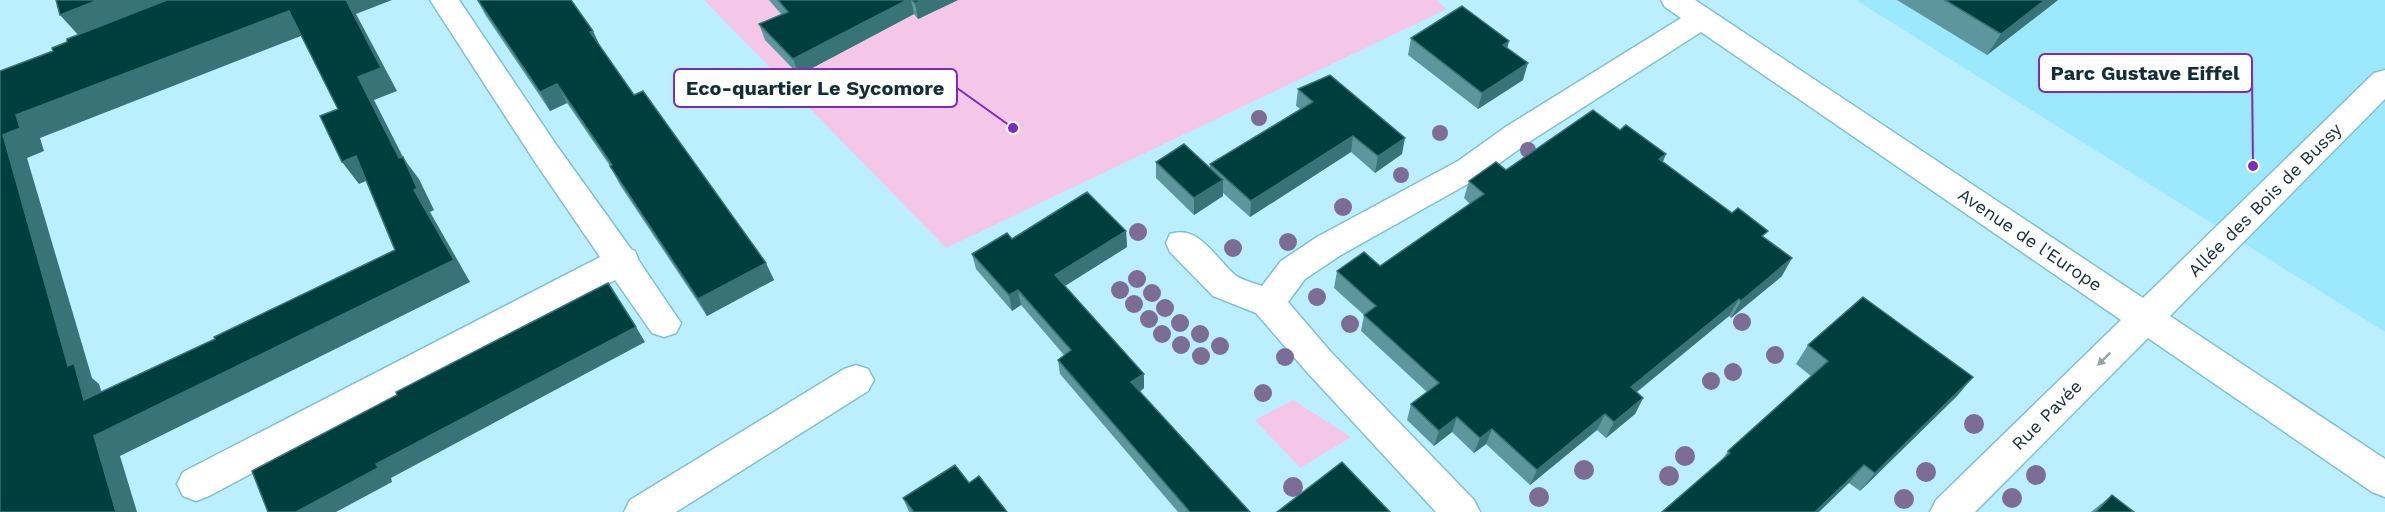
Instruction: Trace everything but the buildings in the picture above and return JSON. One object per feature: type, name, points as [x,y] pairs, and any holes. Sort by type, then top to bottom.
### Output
[{"type":"street","points":[[444,0],[546,154],[623,260],[664,322]]},
{"type":"street","name":"Avenue de l'Europe","points":[[1676,0],[2385,480]]},
{"type":"street","points":[[1268,303],[1293,270],[1329,246],[1469,169],[1518,134],[1702,18]]},
{"type":"street","name":"Allée des Bois de Bussy","points":[[2146,318],[2385,81]]},
{"type":"street","points":[[1182,243],[1225,286],[1268,303],[1318,362],[1461,512]]},
{"type":"street","points":[[196,484],[623,260]]},
{"type":"street","name":"Rue Pavée","points":[[1949,512],[2146,318]]},
{"type":"street","points":[[643,512],[856,380]]},
{"type":"shaded area","points":[[704,0],[1436,0],[1447,9],[946,248]]},
{"type":"shaded area","points":[[1856,0],[2385,0],[2385,332]]},
{"type":"shaded area","points":[[1293,400],[1351,437],[1300,468],[1255,420]]},
{"type":"place","name":"Eco-quartier Le Sycomore","points":[[1013,128]]},
{"type":"place","name":"Parc Gustave Eiffel","points":[[2253,166]]}]
